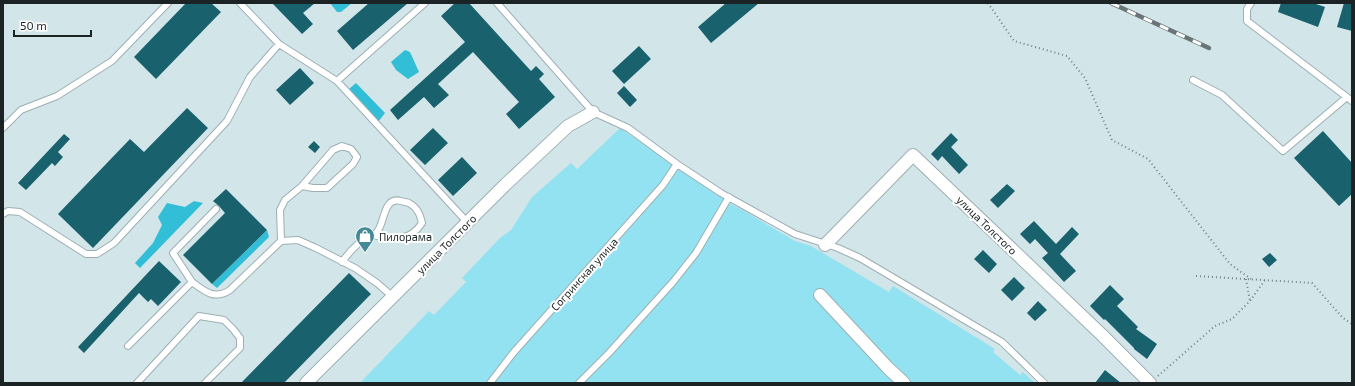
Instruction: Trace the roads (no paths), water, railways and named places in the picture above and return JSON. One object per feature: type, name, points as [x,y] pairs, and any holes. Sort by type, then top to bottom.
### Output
[{"type":"street","name":"улица Толстого","points":[[306,383],[506,184],[568,126],[593,112]]},
{"type":"street","name":"улица Толстого","points":[[825,245],[913,155],[1102,335],[1153,380]]},
{"type":"street","points":[[820,296],[904,383]]},
{"type":"lane","points":[[240,3],[279,44],[337,82],[468,223]]},
{"type":"lane","points":[[337,82],[425,3]]},
{"type":"lane","points":[[497,3],[593,112],[628,128],[677,164],[729,197],[795,234],[838,248],[860,258],[1002,342],[1044,383]]},
{"type":"lane","points":[[1193,80],[1222,95],[1283,151],[1350,99],[1247,21],[1247,8],[1251,3]]},
{"type":"lane","points":[[3,128],[22,110],[57,96],[112,61],[163,5]]},
{"type":"lane","points":[[3,214],[8,211],[20,212],[86,254],[97,254],[114,243],[227,121],[250,77],[279,44]]},
{"type":"lane","points":[[281,241],[280,210],[285,200],[302,186],[333,150],[342,146],[351,149],[357,157],[353,164],[326,188],[302,186]]},
{"type":"lane","name":"Согринская улица","points":[[490,383],[514,352],[663,185],[677,164]]},
{"type":"lane","points":[[579,383],[609,353],[696,253],[729,197]]},
{"type":"lane","points":[[342,262],[359,244],[373,236],[382,223],[386,206],[392,202],[398,200],[409,203],[420,213],[422,224],[418,230],[406,238],[390,239],[373,236]]},
{"type":"lane","points":[[216,209],[174,253],[192,282],[204,292],[218,295],[225,293],[281,241],[298,240],[355,268],[377,283],[393,297]]},
{"type":"lane","points":[[128,346],[192,282]]},
{"type":"lane","points":[[137,383],[199,316],[224,320],[234,329],[240,338],[240,348],[205,383]]},
{"type":"railway","points":[[1111,3],[1209,48]]},
{"type":"place","name":"Пилорама","points":[[365,253]]}]
